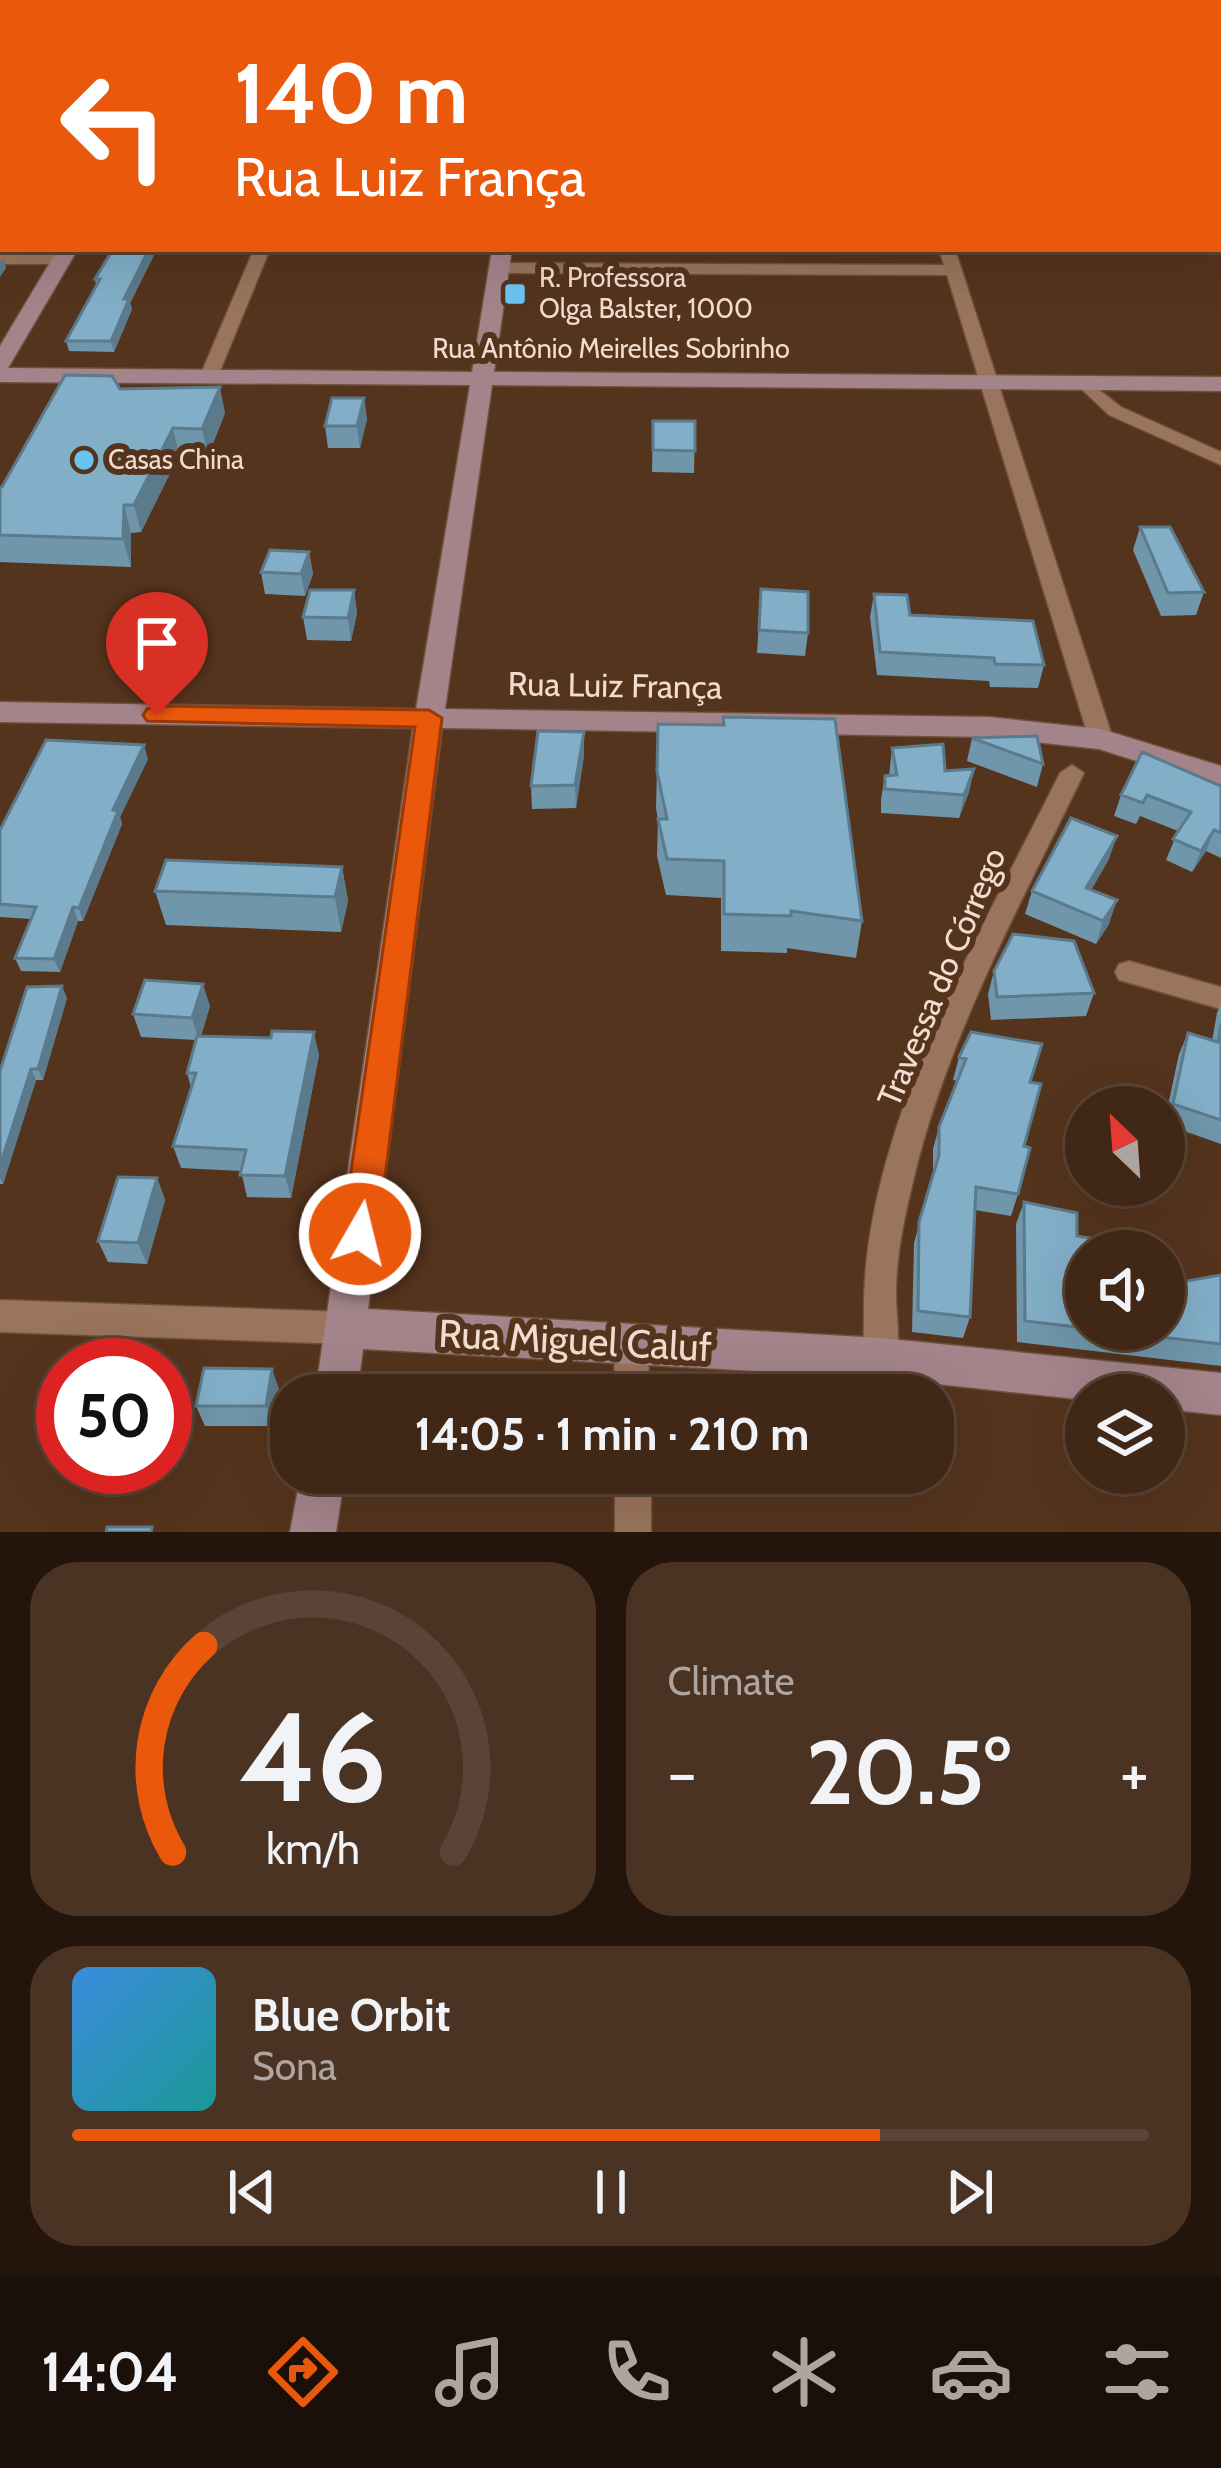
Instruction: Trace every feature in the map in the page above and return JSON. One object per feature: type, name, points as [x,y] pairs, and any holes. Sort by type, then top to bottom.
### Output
[{"type":"main road","points":[[0,364],[65,254]]},
{"type":"main road","points":[[339,1374],[429,718],[501,258]]},
{"type":"main road","name":"Rua Antônio Meirelles Sobrinho","points":[[0,375],[1221,385]]},
{"type":"main road","name":"Rua Luiz França","points":[[0,712],[989,727],[1101,739],[1221,777]]},
{"type":"main road","name":"Rua Miguel Caluf","points":[[347,1328],[881,1358],[1221,1394]]},
{"type":"main road","points":[[314,1532],[320,1494]]},
{"type":"street","points":[[209,376],[261,252]]},
{"type":"street","points":[[948,252],[1101,739]]},
{"type":"street","points":[[0,259],[65,254]]},
{"type":"street","points":[[501,258],[954,271]]},
{"type":"street","points":[[1084,383],[1099,401],[1221,459]]},
{"type":"street","points":[[1120,384],[1128,417]]},
{"type":"street","name":"Travessa do Córrego","points":[[881,1358],[877,1292],[908,1147],[954,1024],[1072,772]]},
{"type":"street","points":[[1129,972],[1221,998]]},
{"type":"street","name":"Rua Miguel Caluf","points":[[0,1316],[347,1328]]},
{"type":"street","points":[[631,1342],[632,1374]]},
{"type":"street","points":[[633,1494],[633,1532]]},
{"type":"building","points":[[111,252],[148,252],[124,299],[129,299],[111,341],[66,341],[100,279],[95,279]]},
{"type":"building","points":[[65,375],[112,376],[120,389],[220,387],[202,429],[173,428],[134,505],[124,505],[123,539],[0,535],[0,487]]},
{"type":"building","points":[[332,398],[364,398],[357,426],[325,426]]},
{"type":"building","points":[[653,421],[695,421],[695,451],[653,450]]},
{"type":"building","points":[[1140,527],[1170,527],[1204,592],[1168,593]]},
{"type":"building","points":[[270,550],[309,552],[301,574],[261,572]]},
{"type":"building","points":[[761,589],[808,592],[808,633],[759,630]]},
{"type":"building","points":[[310,590],[354,590],[348,618],[303,617]]},
{"type":"building","points":[[874,594],[907,595],[910,615],[1033,621],[1044,665],[880,652]]},
{"type":"building","points":[[723,717],[835,719],[862,921],[791,911],[791,916],[724,914],[724,861],[667,859],[658,819],[667,819],[657,771],[658,724],[724,725]]},
{"type":"building","points":[[538,731],[584,732],[575,785],[531,786]]},
{"type":"building","points":[[1037,736],[1043,764],[972,738]]},
{"type":"building","points":[[46,740],[144,745],[54,959],[15,958],[36,907],[0,904],[0,830]]},
{"type":"building","points":[[943,744],[945,771],[974,769],[964,795],[885,789],[885,776],[897,775],[892,748]]},
{"type":"building","points":[[1142,752],[1221,786],[1221,833],[1214,830],[1201,851],[1173,839],[1191,812],[1147,795],[1143,803],[1121,795]]},
{"type":"building","points":[[1071,818],[1117,836],[1086,888],[1117,900],[1103,921],[1032,891]]},
{"type":"building","points":[[166,860],[342,867],[335,897],[155,891]]},
{"type":"building","points":[[1013,934],[1074,941],[1094,993],[997,997],[994,971]]},
{"type":"building","points":[[145,980],[203,984],[192,1018],[133,1014]]},
{"type":"building","points":[[62,986],[38,1069],[31,1069],[0,1166],[0,1071],[27,987]]},
{"type":"building","points":[[1221,1024],[1221,1120],[1185,1108],[1185,1086],[1177,1086],[1188,1033],[1218,1042]]},
{"type":"building","points":[[272,1031],[314,1032],[285,1176],[240,1175],[246,1150],[173,1146],[196,1073],[187,1073],[197,1036],[271,1038]]},
{"type":"building","points":[[971,1032],[1042,1044],[1030,1082],[1041,1084],[1024,1146],[1030,1148],[1018,1194],[976,1187],[970,1317],[918,1311],[919,1222],[939,1155],[939,1127],[966,1059],[959,1057]]},
{"type":"building","points":[[118,1177],[157,1178],[138,1243],[98,1241]]},
{"type":"building","points":[[1024,1202],[1077,1213],[1077,1230],[1065,1230],[1065,1326],[1025,1321]]},
{"type":"building","points":[[1221,1275],[1221,1344],[1185,1340],[1185,1281]]},
{"type":"building","points":[[204,1368],[272,1369],[266,1406],[196,1406]]},
{"type":"building","points":[[107,1527],[152,1527],[151,1532],[106,1532]]},
{"type":"place","name":"R. Professora Olga Balster, 1000","points":[[515,294]]},
{"type":"place","name":"Casas China","points":[[84,460]]},
{"type":"route","points":[[157,715],[429,718],[360,1234]]}]
